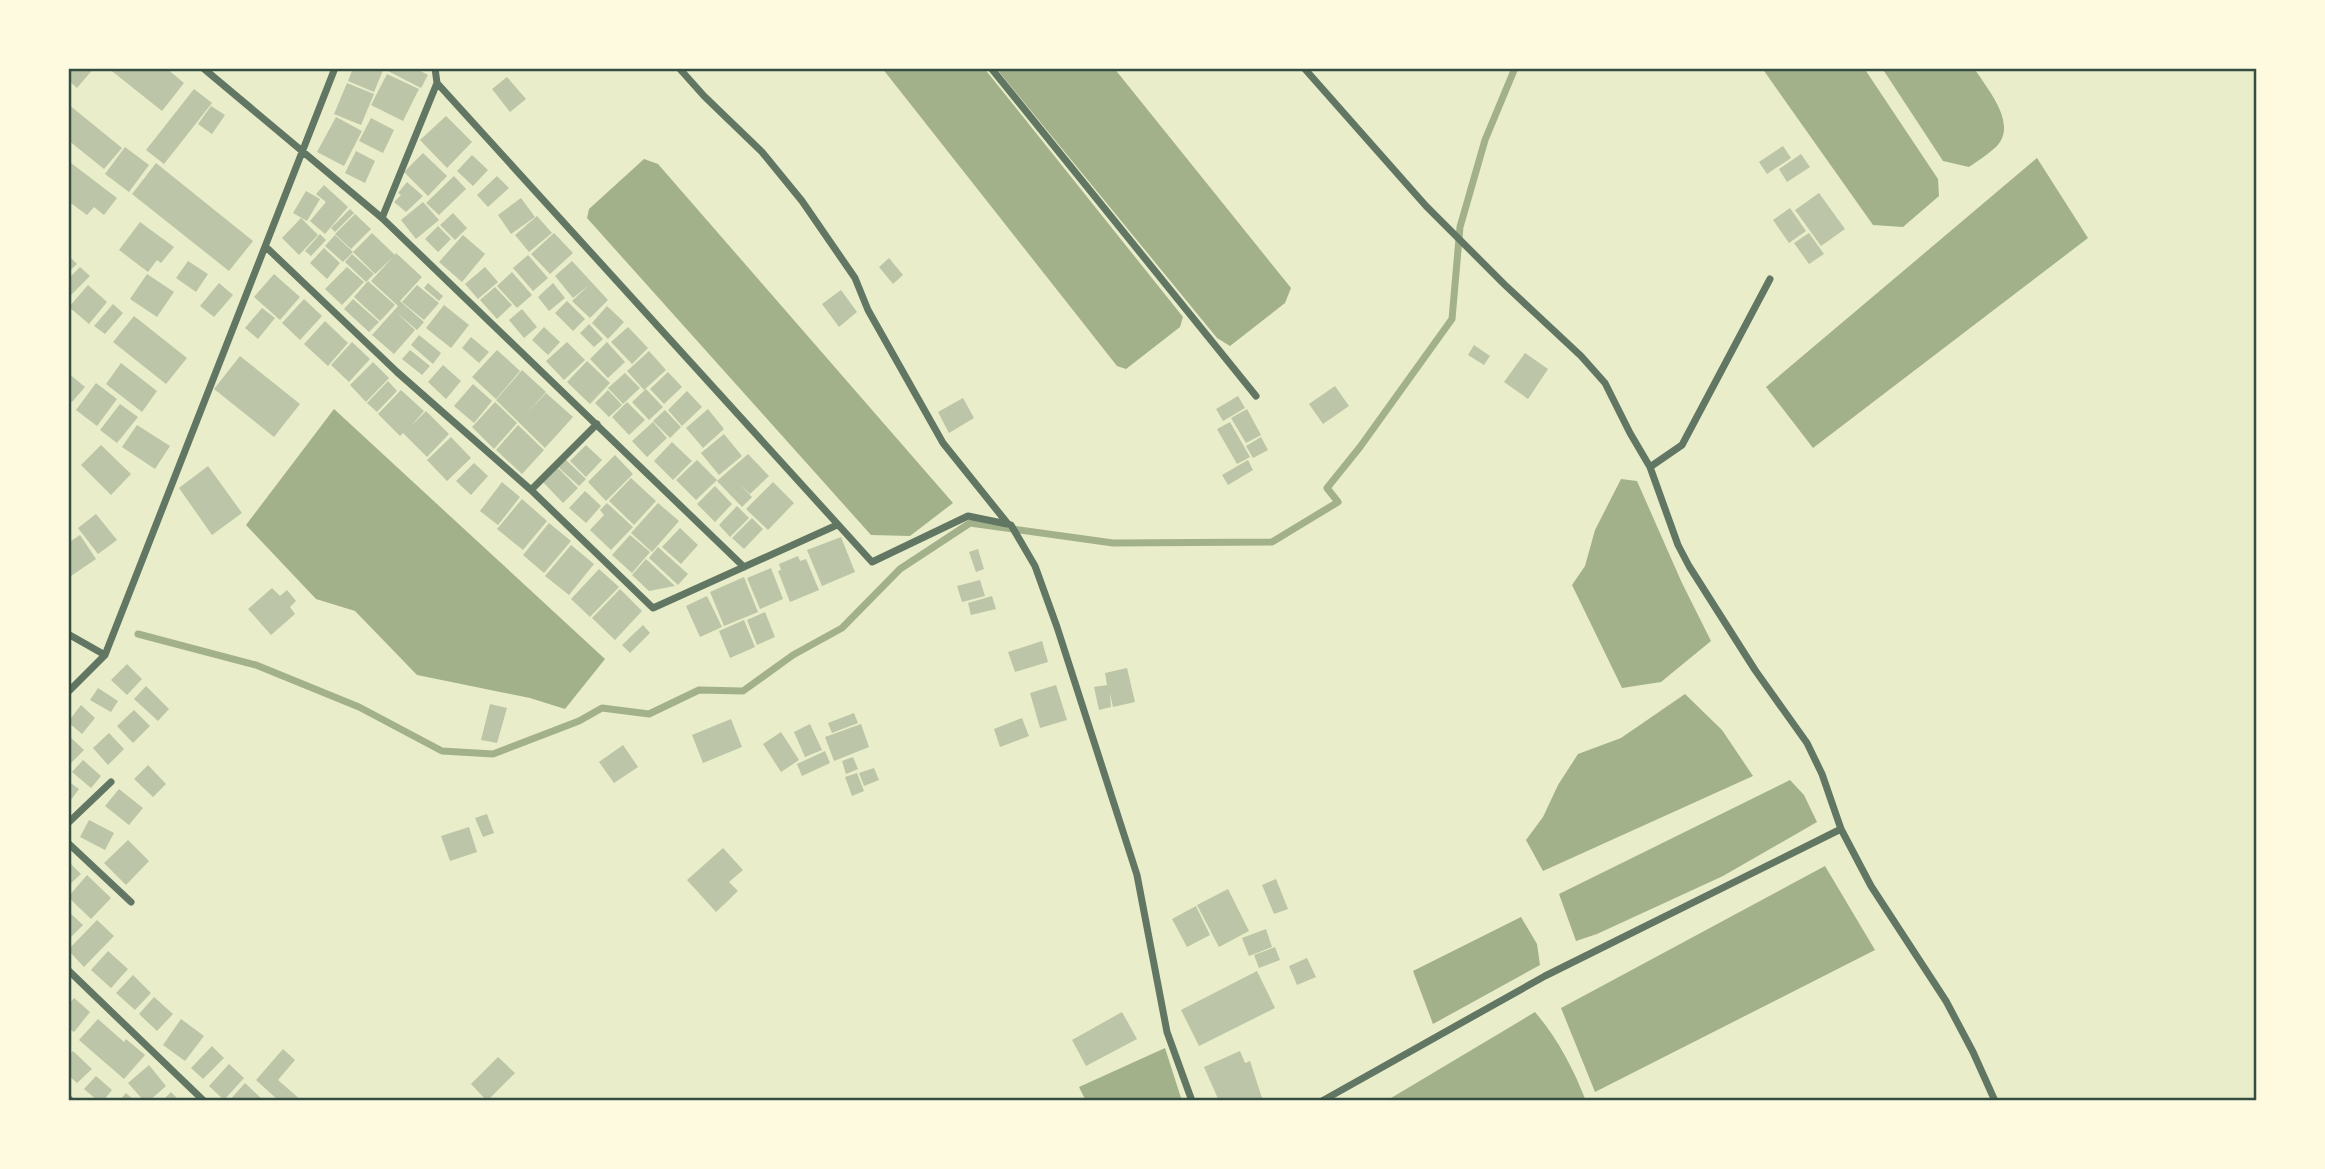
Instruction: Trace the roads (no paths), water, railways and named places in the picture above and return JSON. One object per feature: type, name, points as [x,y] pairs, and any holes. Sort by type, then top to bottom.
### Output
[{"type":"street","points":[[203,68],[382,218],[744,567]]},
{"type":"street","points":[[68,692],[104,655],[335,68]]},
{"type":"street","points":[[382,218],[437,83],[435,68]]},
{"type":"street","points":[[679,68],[762,152],[802,201],[855,278],[868,310],[943,443],[1007,524]]},
{"type":"street","points":[[991,68],[1256,396]]},
{"type":"street","points":[[1304,68],[1426,206],[1581,356],[1605,383],[1650,467],[1678,545],[1689,566],[1755,670],[1807,743],[1822,774],[1841,830],[1871,886],[1946,1001],[1995,1101]]},
{"type":"street","points":[[437,83],[872,562],[968,516],[1012,526],[1035,566],[1079,689],[1137,875],[1167,1032],[1192,1101]]},
{"type":"street","points":[[266,247],[397,372],[531,490],[653,608],[837,525]]},
{"type":"street","points":[[1650,467],[1682,445],[1770,279]]},
{"type":"street","points":[[531,490],[597,424]]},
{"type":"street","points":[[68,634],[104,655]]},
{"type":"street","points":[[68,823],[111,782]]},
{"type":"street","points":[[1322,1101],[1545,976],[1841,830]]},
{"type":"street","points":[[68,843],[131,902]]},
{"type":"street","points":[[68,971],[204,1101]]},
{"type":"waterway","points":[[138,634],[256,665],[359,707],[442,751],[493,754],[579,721],[602,708],[649,714],[699,690],[743,691],[793,655],[842,628],[900,569],[970,523],[1113,543],[1272,542],[1338,502],[1327,488],[1360,447],[1452,319],[1460,227],[1485,140],[1515,68]]}]
